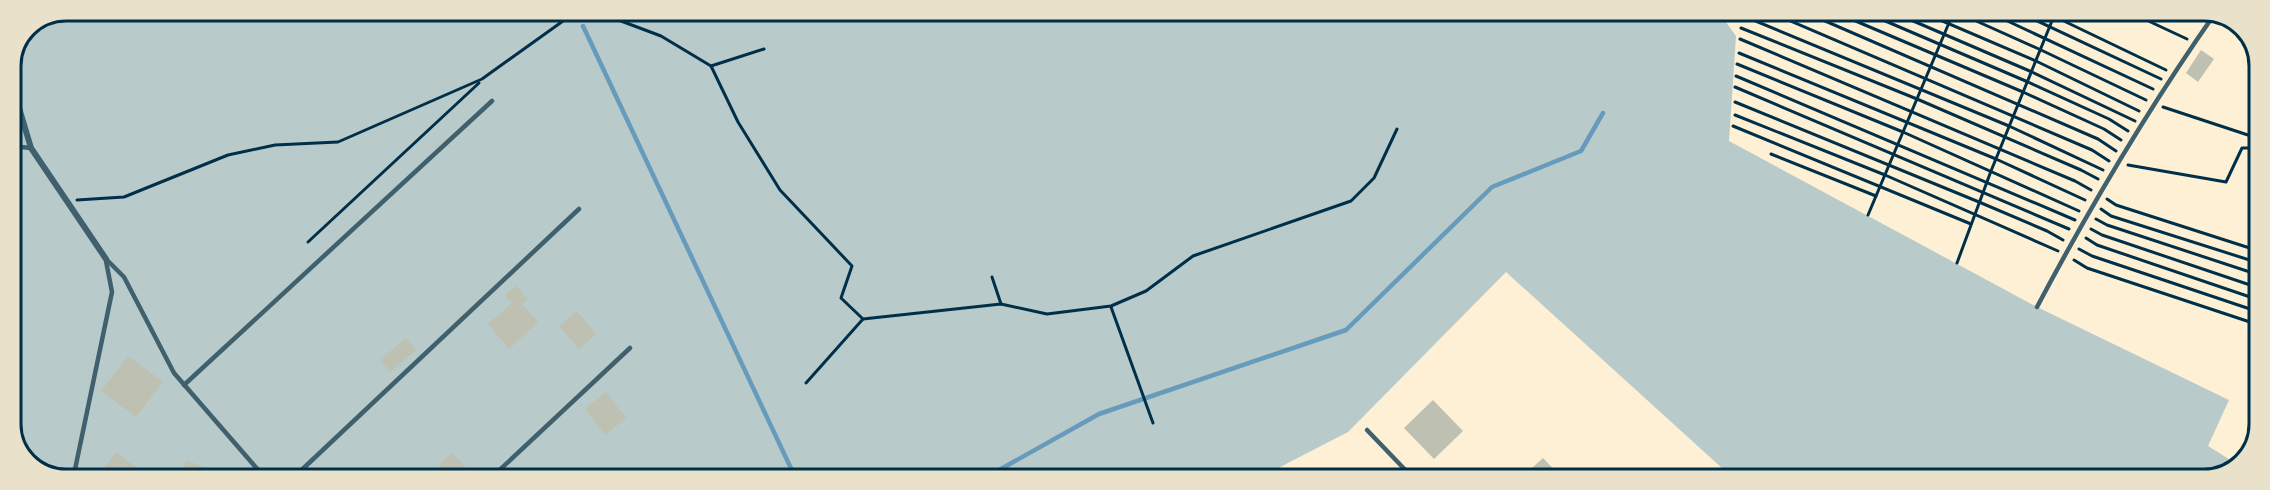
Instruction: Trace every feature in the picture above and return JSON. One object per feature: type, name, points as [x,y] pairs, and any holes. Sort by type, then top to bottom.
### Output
[{"type":"street","points":[[21,116],[31,148],[106,259]]},
{"type":"lane","points":[[2037,307],[2070,244],[2128,145],[2209,22]]},
{"type":"lane","points":[[184,384],[492,101]]},
{"type":"lane","points":[[21,147],[31,148]]},
{"type":"lane","points":[[303,469],[579,209]]},
{"type":"lane","points":[[106,259],[124,277],[174,373],[257,469]]},
{"type":"lane","points":[[75,469],[112,292],[106,259]]},
{"type":"lane","points":[[501,469],[630,348]]},
{"type":"lane","points":[[1366,430],[1404,469]]},
{"type":"path","points":[[308,242],[482,79],[563,21]]},
{"type":"path","points":[[623,21],[661,36],[711,66],[738,122],[780,190],[852,266],[841,298],[863,319]]},
{"type":"path","points":[[1756,21],[2009,126],[2086,160],[2111,174]]},
{"type":"path","points":[[1791,21],[2134,168],[2226,182],[2242,148],[2249,148]]},
{"type":"path","points":[[1825,21],[2098,139],[2122,155]]},
{"type":"path","points":[[1855,21],[2024,92],[2104,129],[2128,145]]},
{"type":"path","points":[[1885,21],[2028,82],[2109,119],[2135,135]]},
{"type":"path","points":[[1913,21],[2032,72],[2141,124]]},
{"type":"path","points":[[1943,21],[2036,61],[2147,115]]},
{"type":"path","points":[[1976,21],[2154,103],[2192,118],[2249,135]]},
{"type":"path","points":[[2008,21],[2161,93]]},
{"type":"path","points":[[2037,21],[2168,83]]},
{"type":"path","points":[[1957,263],[1983,191],[2052,21]]},
{"type":"path","points":[[2065,21],[2174,74]]},
{"type":"path","points":[[2149,21],[2194,42]]},
{"type":"path","points":[[1868,215],[1948,23]]},
{"type":"path","points":[[1741,28],[1917,99],[2081,170],[2105,184]]},
{"type":"path","points":[[1740,39],[2075,181],[2116,204],[2249,248]]},
{"type":"path","points":[[711,66],[764,49]]},
{"type":"path","points":[[1739,53],[1996,159],[2093,205],[2111,216],[2249,260]]},
{"type":"path","points":[[1737,64],[1903,132],[2107,225],[2249,272]]},
{"type":"path","points":[[1736,76],[2058,211],[2102,235],[2249,285]]},
{"type":"path","points":[[66,201],[124,197],[228,155],[275,145],[338,142],[482,79]]},
{"type":"path","points":[[1735,87],[2077,232],[2097,245],[2249,297]]},
{"type":"path","points":[[1735,102],[2047,231],[2092,256],[2249,309]]},
{"type":"path","points":[[1735,115],[1975,214],[2065,254],[2087,268],[2249,322]]},
{"type":"path","points":[[1733,126],[1971,224]]},
{"type":"path","points":[[806,382],[863,319],[1001,304],[1047,314],[1111,306],[1146,291],[1192,256],[1351,201],[1374,178],[1397,129]]},
{"type":"path","points":[[1771,153],[1876,196]]},
{"type":"path","points":[[993,276],[1001,304]]},
{"type":"path","points":[[1111,306],[1153,423]]},
{"type":"shaded area","points":[[66,21],[1725,21],[1736,36],[1729,141],[2037,307],[2229,400],[2208,446],[2231,460],[2221,466],[2204,469],[1723,469],[1506,272],[1348,432],[1276,469],[66,469],[49,466],[32,454],[24,441],[21,427],[21,66],[24,49],[34,34],[41,29],[49,24]]},
{"type":"building","points":[[2201,50],[2214,59],[2198,82],[2186,73]]},
{"type":"building","points":[[516,286],[528,299],[522,304],[538,322],[509,349],[488,324],[512,303],[505,295]]},
{"type":"building","points":[[577,311],[596,334],[579,349],[559,326]]},
{"type":"building","points":[[406,338],[416,350],[390,372],[380,360]]},
{"type":"building","points":[[128,356],[163,382],[136,417],[101,391]]},
{"type":"building","points":[[606,392],[626,418],[605,435],[585,409]]},
{"type":"building","points":[[1433,400],[1463,431],[1434,459],[1404,428]]},
{"type":"building","points":[[116,452],[138,469],[103,469]]},
{"type":"building","points":[[452,453],[465,466],[462,469],[442,469],[439,465]]},
{"type":"building","points":[[1543,458],[1553,469],[1531,469]]},
{"type":"building","points":[[186,460],[208,469],[183,469]]},
{"type":"waterway","points":[[583,26],[791,469]]},
{"type":"waterway","points":[[1001,469],[1099,414],[1346,330],[1492,187],[1581,151],[1603,113]]}]
